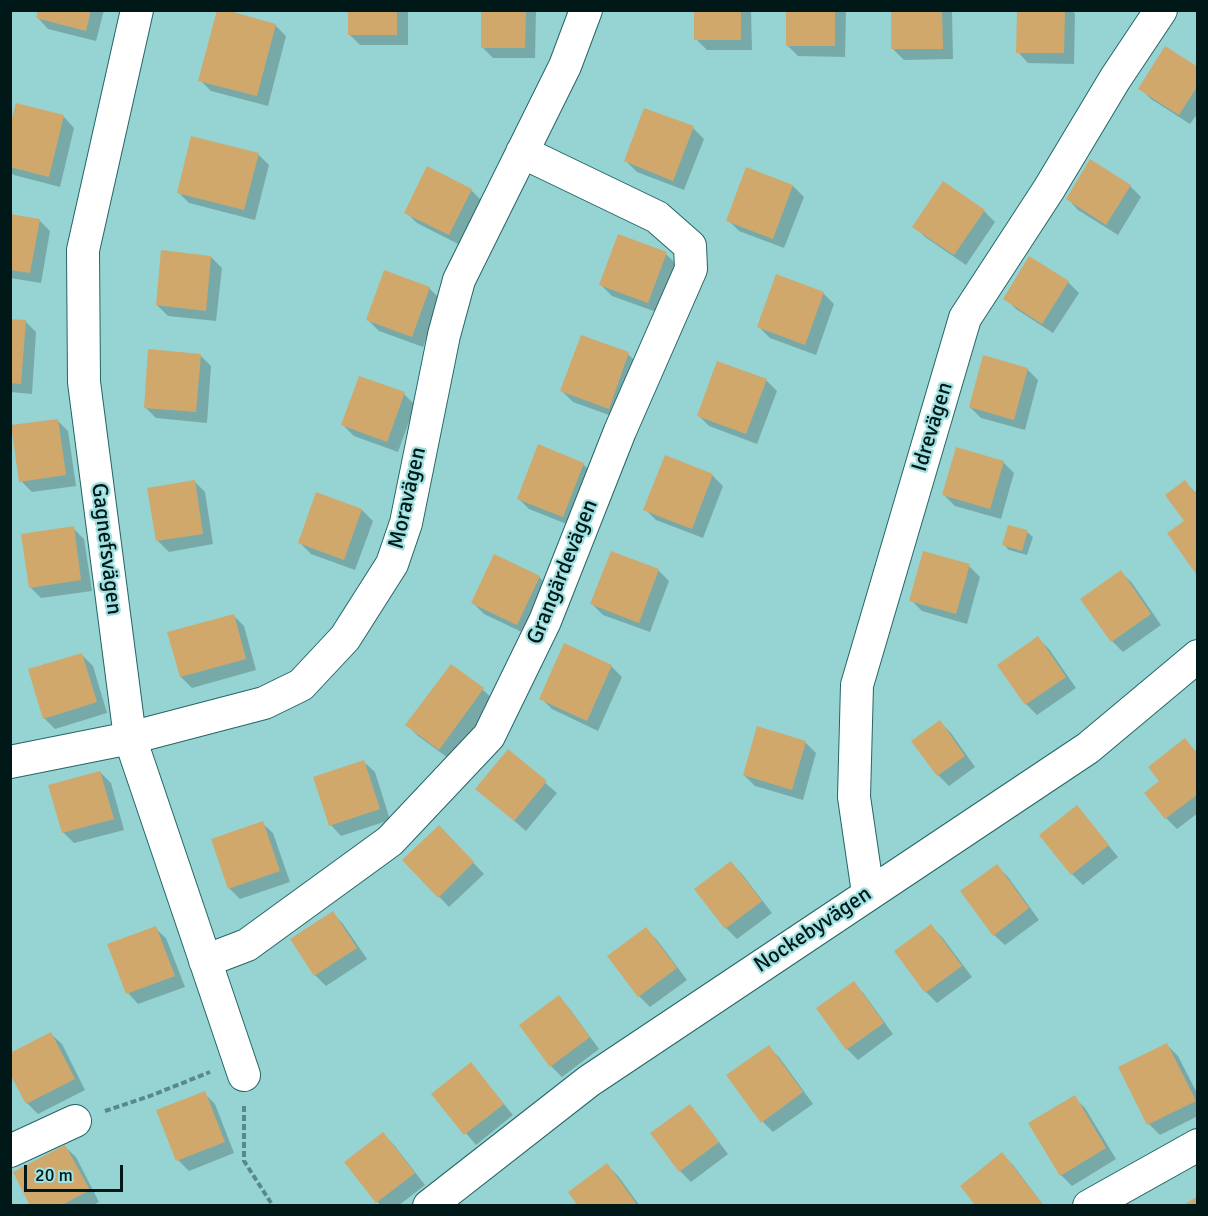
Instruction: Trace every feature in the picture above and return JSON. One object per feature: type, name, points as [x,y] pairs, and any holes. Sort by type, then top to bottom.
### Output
[{"type":"street","name":"Gagnefsvägen","points":[[137,10],[83,250],[84,382],[130,738],[244,1075]]},
{"type":"street","name":"Moravägen","points":[[10,762],[130,738],[264,703],[301,685],[345,638],[392,564],[406,523],[444,335],[459,280],[565,66],[586,10]]},
{"type":"street","name":"Idrevägen","points":[[868,893],[854,797],[856,685],[966,318],[1049,189],[1115,79],[1161,10]]},
{"type":"street","name":"Grangärdevägen","points":[[205,962],[247,945],[390,842],[489,736],[545,621],[620,431],[691,268],[690,246],[657,217],[522,152]]},
{"type":"street","name":"Nockebyvägen","points":[[429,1206],[590,1081],[1088,748],[1197,656]]},
{"type":"street","points":[[10,1150],[75,1121]]},
{"type":"street","points":[[1089,1206],[1197,1145]]},
{"type":"path","points":[[244,1075],[244,1161],[273,1206]]},
{"type":"path","points":[[75,1121],[198,1077]]},
{"type":"building","points":[[38,10],[91,10],[86,31],[36,18]]},
{"type":"building","points":[[217,10],[226,10],[276,24],[257,96],[198,81]]},
{"type":"building","points":[[348,10],[397,10],[397,35],[348,35]]},
{"type":"building","points":[[481,10],[526,10],[525,48],[481,48]]},
{"type":"building","points":[[694,10],[741,10],[741,40],[694,40]]},
{"type":"building","points":[[786,10],[835,10],[835,46],[786,46]]},
{"type":"building","points":[[891,10],[942,10],[943,49],[891,49]]},
{"type":"building","points":[[1017,10],[1065,10],[1064,53],[1016,53]]},
{"type":"building","points":[[1165,46],[1198,67],[1198,85],[1179,115],[1138,89]]},
{"type":"building","points":[[16,103],[64,115],[49,177],[10,167],[10,125]]},
{"type":"building","points":[[644,108],[694,126],[673,181],[624,161]]},
{"type":"building","points":[[191,136],[259,153],[244,210],[177,193]]},
{"type":"building","points":[[1090,159],[1131,185],[1106,225],[1066,199]]},
{"type":"building","points":[[427,166],[472,189],[449,235],[404,213]]},
{"type":"building","points":[[746,167],[793,185],[773,239],[726,221]]},
{"type":"building","points":[[943,181],[985,210],[954,255],[912,227]]},
{"type":"building","points":[[10,214],[40,219],[30,273],[10,270]]},
{"type":"building","points":[[618,234],[667,252],[648,303],[599,285]]},
{"type":"building","points":[[161,250],[211,256],[206,311],[156,305]]},
{"type":"building","points":[[1029,256],[1069,281],[1042,324],[1003,299]]},
{"type":"building","points":[[384,270],[430,287],[412,337],[366,320]]},
{"type":"building","points":[[776,274],[824,292],[805,345],[757,327]]},
{"type":"building","points":[[10,319],[26,320],[21,384],[10,383]]},
{"type":"building","points":[[581,335],[629,352],[609,409],[560,391]]},
{"type":"building","points":[[148,349],[201,354],[196,412],[144,408]]},
{"type":"building","points":[[983,355],[1028,368],[1014,420],[969,407]]},
{"type":"building","points":[[717,361],[767,379],[746,434],[697,416]]},
{"type":"building","points":[[359,376],[405,392],[387,442],[341,425]]},
{"type":"building","points":[[58,419],[66,475],[19,482],[11,425]]},
{"type":"building","points":[[538,444],[584,463],[563,517],[517,499]]},
{"type":"building","points":[[956,447],[1004,461],[990,509],[942,495]]},
{"type":"building","points":[[665,455],[713,474],[692,529],[643,510]]},
{"type":"building","points":[[195,480],[203,534],[156,541],[147,488]]},
{"type":"building","points":[[1185,480],[1198,497],[1196,574],[1167,533],[1184,521],[1165,495]]},
{"type":"building","points":[[316,492],[362,509],[344,560],[298,543]]},
{"type":"building","points":[[1008,525],[1028,530],[1022,551],[1002,545]]},
{"type":"building","points":[[74,526],[81,580],[29,588],[21,534]]},
{"type":"building","points":[[611,551],[659,569],[639,623],[590,604]]},
{"type":"building","points":[[923,551],[970,564],[956,614],[909,601]]},
{"type":"building","points":[[494,554],[540,576],[517,625],[471,603]]},
{"type":"building","points":[[1121,570],[1151,614],[1111,642],[1080,599]]},
{"type":"building","points":[[234,614],[246,659],[180,677],[167,632]]},
{"type":"building","points":[[1038,636],[1066,677],[1025,705],[997,665]]},
{"type":"building","points":[[564,643],[612,665],[587,721],[539,699]]},
{"type":"building","points":[[82,653],[97,702],[43,719],[28,669]]},
{"type":"building","points":[[451,664],[484,688],[439,750],[405,725]]},
{"type":"building","points":[[940,720],[965,756],[937,776],[911,741]]},
{"type":"building","points":[[757,726],[806,741],[792,790],[743,775]]},
{"type":"building","points":[[1185,738],[1198,755],[1198,794],[1165,819],[1144,793],[1159,781],[1148,767]]},
{"type":"building","points":[[508,749],[547,781],[514,821],[475,789]]},
{"type":"building","points":[[364,760],[380,809],[329,826],[313,777]]},
{"type":"building","points":[[100,771],[114,819],[62,833],[48,785]]},
{"type":"building","points":[[1077,805],[1109,845],[1071,875],[1039,835]]},
{"type":"building","points":[[263,821],[280,871],[228,889],[211,839]]},
{"type":"building","points":[[439,825],[474,862],[438,898],[402,860]]},
{"type":"building","points":[[731,861],[762,901],[725,929],[694,889]]},
{"type":"building","points":[[997,864],[1029,908],[993,936],[960,891]]},
{"type":"building","points":[[333,911],[357,948],[314,976],[290,939]]},
{"type":"building","points":[[931,924],[962,966],[925,993],[894,951]]},
{"type":"building","points":[[156,926],[175,976],[126,994],[107,944]]},
{"type":"building","points":[[646,927],[677,968],[638,997],[607,956]]},
{"type":"building","points":[[854,981],[884,1023],[846,1050],[816,1008]]},
{"type":"building","points":[[559,995],[590,1037],[550,1067],[519,1025]]},
{"type":"building","points":[[51,1032],[75,1079],[26,1104],[10,1074],[10,1053]]},
{"type":"building","points":[[1167,1043],[1196,1101],[1147,1125],[1118,1067]]},
{"type":"building","points":[[769,1045],[803,1092],[761,1123],[726,1075]]},
{"type":"building","points":[[471,1062],[504,1104],[464,1135],[431,1094]]},
{"type":"building","points":[[205,1091],[225,1142],[176,1161],[156,1110]]},
{"type":"building","points":[[1075,1095],[1106,1148],[1060,1176],[1028,1123]]},
{"type":"building","points":[[690,1104],[719,1142],[679,1172],[650,1133]]},
{"type":"building","points":[[383,1132],[415,1173],[376,1203],[344,1162]]},
{"type":"building","points":[[65,1145],[90,1190],[60,1206],[30,1206],[13,1172]]},
{"type":"building","points":[[1002,1152],[1044,1206],[976,1206],[960,1186]]},
{"type":"building","points":[[607,1163],[638,1206],[578,1206],[568,1192]]},
{"type":"building","points":[[1198,1196],[1198,1206],[1182,1206]]}]
